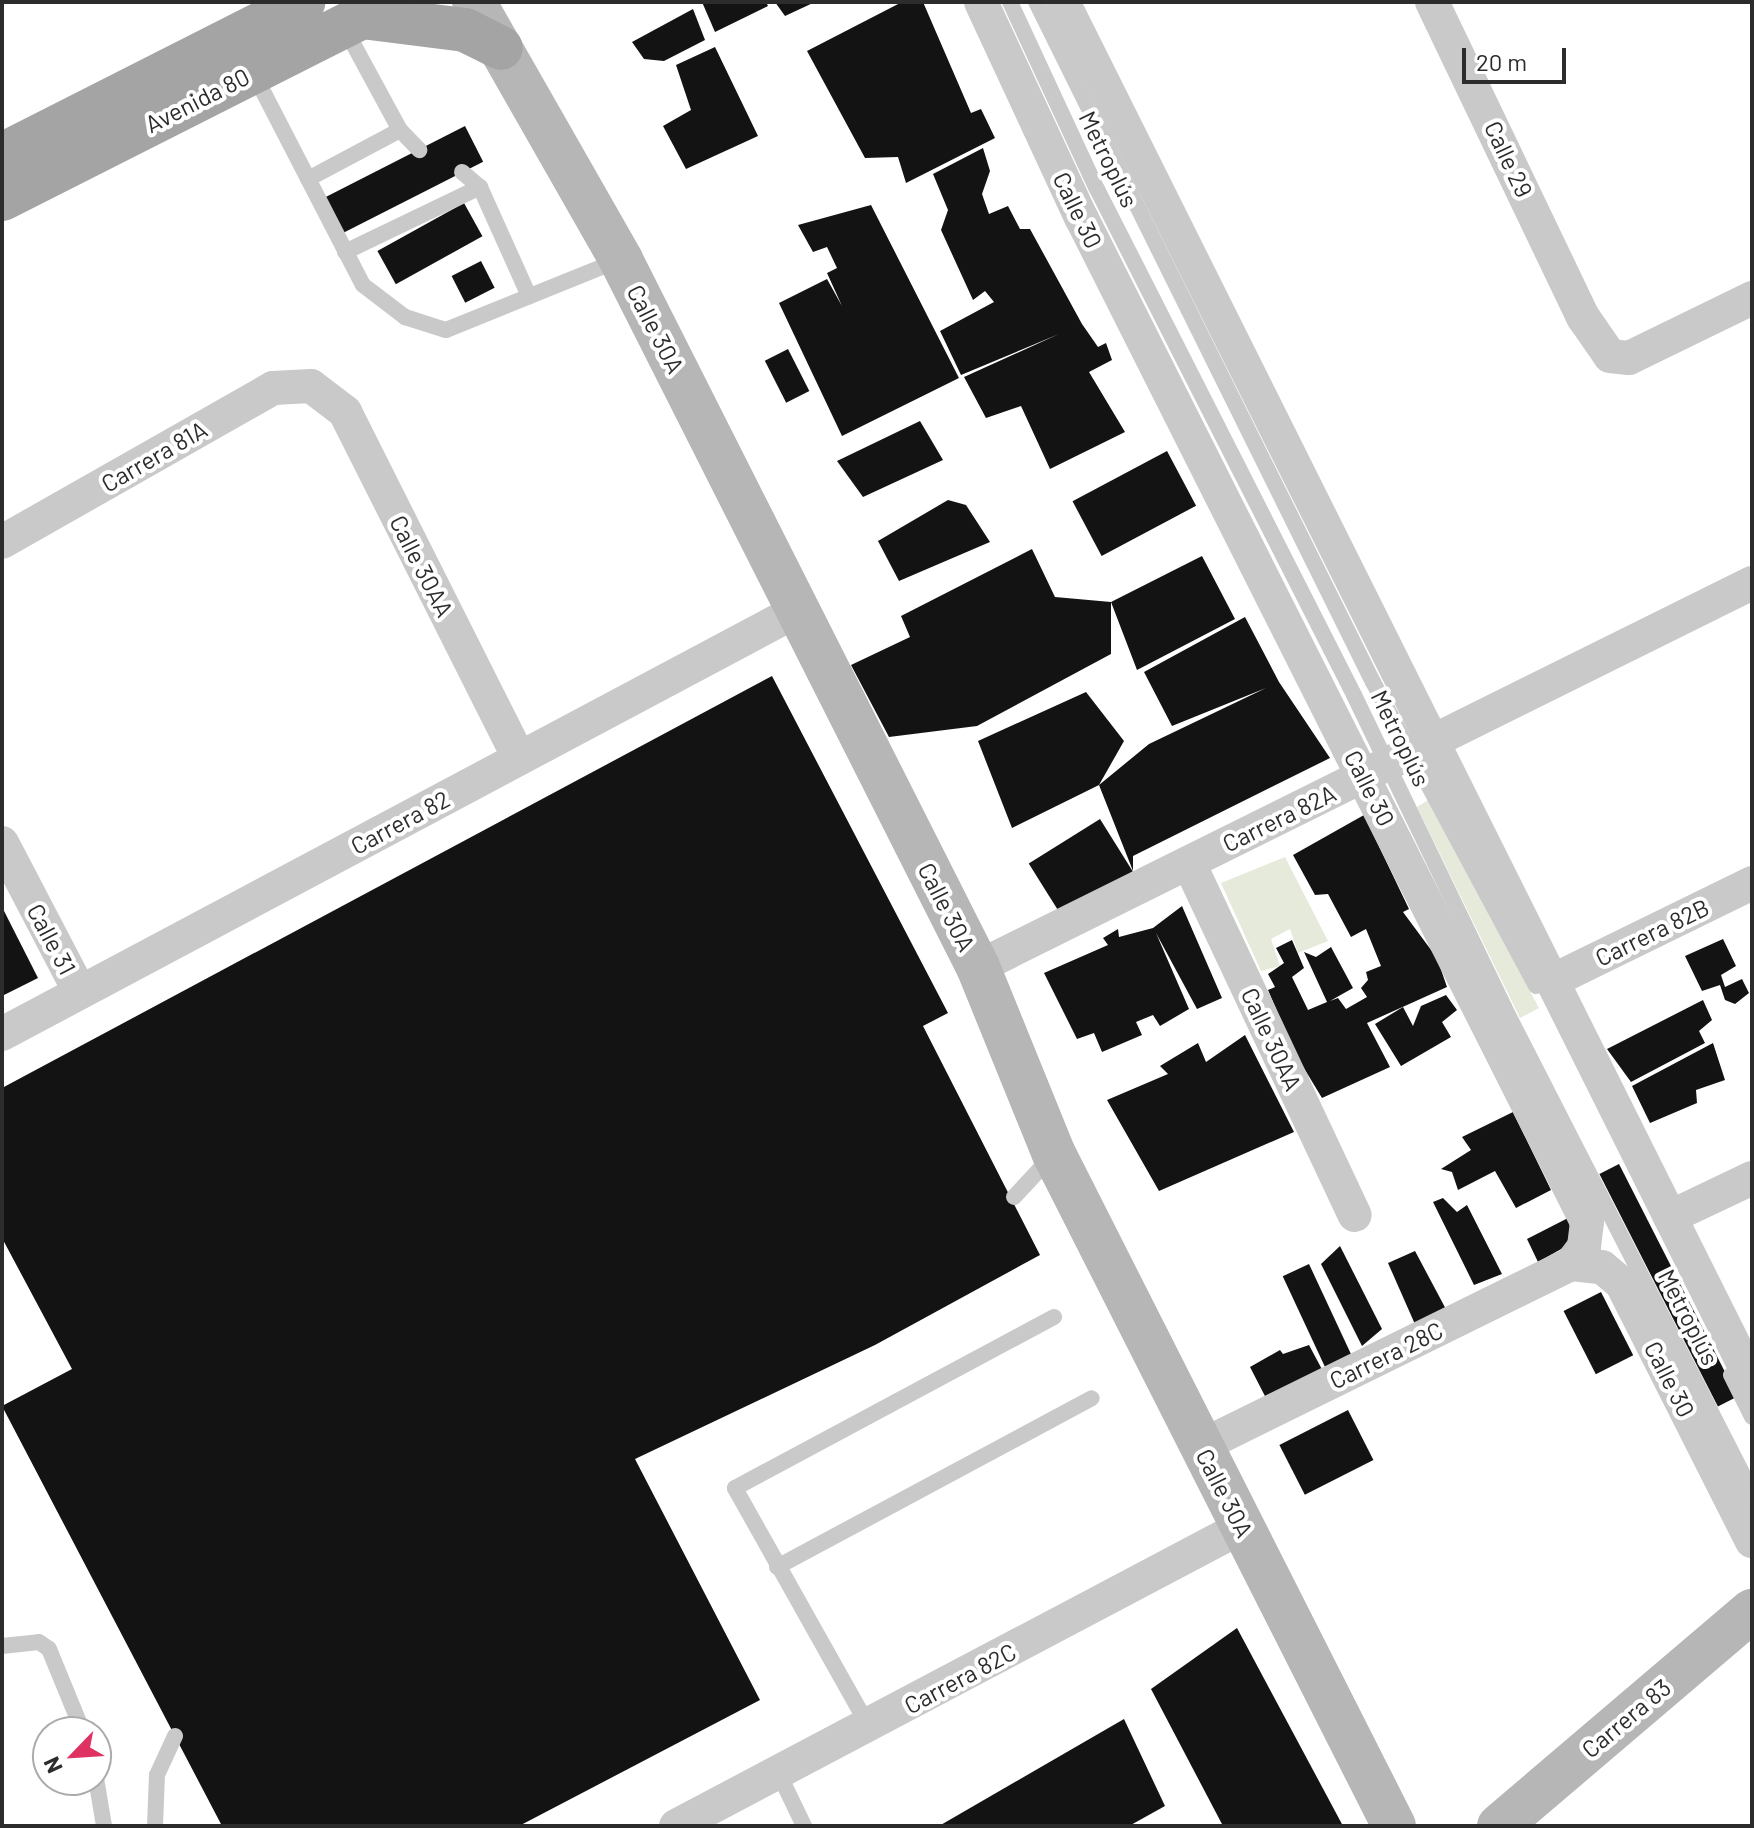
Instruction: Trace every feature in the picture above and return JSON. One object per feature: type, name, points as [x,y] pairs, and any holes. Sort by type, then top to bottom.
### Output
[{"type":"main road","name":"Avenida 80","points":[[2,155],[303,2]]},
{"type":"main road","name":"Avenida 80","points":[[2,199],[366,15]]},
{"type":"main road","points":[[366,15],[465,30],[501,48]]},
{"type":"street","name":"Calle 30A","points":[[474,2],[621,260],[798,610],[978,967],[1054,1154],[1394,1826]]},
{"type":"street","name":"Calle 30","points":[[981,2],[1081,217],[1398,758],[1552,981],[1752,1381]]},
{"type":"street","name":"Calle 30","points":[[1063,2],[1398,758],[1583,1210],[1587,1233],[1571,1264],[1602,1267],[1622,1284],[1752,1541]]},
{"type":"street","name":"Calle 29","points":[[1432,2],[1583,317],[1610,356],[1629,358],[1749,309]]},
{"type":"street","name":"Carrera 81A","points":[[2,542],[273,388],[311,386]]},
{"type":"street","name":"Calle 30AA","points":[[311,386],[345,412],[519,758]]},
{"type":"street","name":"Carrera 82A","points":[[978,967],[1752,583]]},
{"type":"street","name":"Carrera 82","points":[[2,1034],[798,610]]},
{"type":"street","name":"Calle 31","points":[[2,843],[80,992]]},
{"type":"street","name":"Calle 30AA","points":[[1189,863],[1355,1215]]},
{"type":"street","name":"Carrera 82B","points":[[1552,981],[1752,883]]},
{"type":"street","points":[[1670,1217],[1752,1178]]},
{"type":"street","name":"Carrera 28C","points":[[1201,1446],[1571,1264]]},
{"type":"street","name":"Carrera 82C","points":[[676,1826],[722,1816],[779,1774],[1242,1527]]},
{"type":"street","name":"Carrera 83","points":[[1499,1826],[1752,1611]]},
{"type":"lane","name":"Metroplús","points":[[1010,2],[1097,189],[1398,758],[1552,1015],[1752,1417]]},
{"type":"lane","name":"Metroplús","points":[[1036,2],[1398,758],[1504,1007],[1752,1492]]},
{"type":"lane","points":[[366,15],[400,130],[419,150]]},
{"type":"lane","points":[[253,71],[363,285],[405,317],[446,330],[621,260]]},
{"type":"lane","points":[[308,179],[400,130]]},
{"type":"lane","points":[[462,172],[480,187],[529,296]]},
{"type":"lane","points":[[345,252],[480,187]]},
{"type":"lane","points":[[1014,1197],[1054,1154]]},
{"type":"lane","points":[[869,1727],[735,1488],[1054,1317]]},
{"type":"lane","points":[[777,1567],[1092,1398]]},
{"type":"lane","points":[[2,1646],[39,1642],[49,1649],[76,1716]]},
{"type":"lane","points":[[155,1826],[154,1788],[175,1736]]},
{"type":"lane","points":[[779,1774],[804,1826]]},
{"type":"lane","points":[[99,1796],[104,1826]]},
{"type":"green space","points":[[1428,800],[1539,1008],[1520,1018],[1417,807]]},
{"type":"green space","points":[[1285,857],[1328,941],[1298,953],[1290,929],[1271,939],[1280,966],[1261,971],[1221,883]]},
{"type":"building","points":[[702,2],[766,2],[768,6],[715,32]]},
{"type":"building","points":[[775,2],[815,2],[785,16]]},
{"type":"building","points":[[902,2],[923,2],[971,113],[981,109],[995,138],[906,183],[898,157],[865,158],[807,51]]},
{"type":"building","points":[[693,9],[705,40],[664,61],[644,59],[632,42]]},
{"type":"building","points":[[715,47],[758,136],[686,169],[663,126],[691,110],[676,65]]},
{"type":"building","points":[[465,126],[483,162],[341,234],[323,198]]},
{"type":"building","points":[[983,148],[990,171],[982,194],[989,214],[1008,206],[1020,229],[1030,229],[1082,324],[1098,347],[1106,343],[1112,360],[1089,372],[1125,432],[1050,469],[1021,406],[986,418],[964,377],[1059,334],[961,375],[940,331],[994,302],[985,291],[973,300],[941,230],[948,210],[933,174]]},
{"type":"building","points":[[464,203],[482,236],[396,284],[377,251]]},
{"type":"building","points":[[871,205],[959,378],[842,436],[779,303],[827,279],[842,306],[827,273],[837,268],[827,247],[813,252],[798,225]]},
{"type":"building","points":[[481,261],[495,288],[465,303],[452,276]]},
{"type":"building","points":[[788,349],[809,391],[786,403],[765,361]]},
{"type":"building","points":[[920,421],[943,460],[863,497],[837,461]]},
{"type":"building","points":[[1167,451],[1196,506],[1102,556],[1073,501]]},
{"type":"building","points":[[948,500],[966,505],[990,542],[899,581],[878,541]]},
{"type":"building","points":[[1032,549],[1055,597],[1111,602],[1111,654],[977,726],[889,737],[851,665],[910,637],[901,616]]},
{"type":"building","points":[[1202,556],[1235,619],[1137,670],[1111,602]]},
{"type":"building","points":[[1245,617],[1279,682],[1330,758],[1133,856],[1133,871],[1099,785],[1149,744],[1266,688],[1172,726],[1144,672]]},
{"type":"building","points":[[772,676],[948,1013],[923,1026],[1040,1255],[875,1345],[635,1459],[760,1700],[519,1826],[222,1826],[2,1406],[72,1369],[2,1238],[2,1088]]},
{"type":"building","points":[[1086,692],[1124,741],[1099,785],[1012,828],[978,741]]},
{"type":"building","points":[[1364,815],[1409,909],[1403,912],[1437,958],[1447,987],[1367,1023],[1390,1067],[1322,1098],[1296,1055],[1268,990],[1275,987],[1268,974],[1284,963],[1276,948],[1292,940],[1304,968],[1292,977],[1308,1010],[1327,1002],[1304,952],[1316,957],[1331,947],[1353,988],[1330,1001],[1338,998],[1346,1009],[1367,997],[1361,988],[1368,980],[1366,972],[1381,966],[1366,929],[1351,937],[1328,894],[1315,895],[1293,855]]},
{"type":"building","points":[[1100,819],[1133,872],[1062,916],[1029,864]]},
{"type":"building","points":[[1182,906],[1222,998],[1197,1009],[1156,933],[1189,1009],[1160,1026],[1153,1015],[1136,1022],[1142,1035],[1102,1052],[1094,1033],[1077,1039],[1044,973],[1108,945],[1103,938],[1118,929],[1119,937],[1153,928]]},
{"type":"building","points":[[2,907],[38,978],[2,996]]},
{"type":"building","points":[[1723,939],[1736,966],[1721,975],[1725,987],[1742,979],[1749,993],[1735,1004],[1725,1000],[1720,985],[1702,991],[1685,956]]},
{"type":"building","points":[[1446,995],[1457,1010],[1442,1022],[1451,1037],[1401,1066],[1375,1024],[1403,1007],[1413,1026],[1421,1006]]},
{"type":"building","points":[[1703,1000],[1712,1020],[1699,1031],[1705,1043],[1631,1082],[1607,1049]]},
{"type":"building","points":[[1245,1035],[1294,1132],[1159,1191],[1107,1100],[1168,1074],[1160,1066],[1198,1043],[1206,1062]]},
{"type":"building","points":[[1713,1043],[1725,1080],[1696,1090],[1697,1103],[1650,1123],[1632,1086]]},
{"type":"building","points":[[1513,1112],[1551,1190],[1516,1208],[1495,1171],[1458,1190],[1452,1172],[1441,1169],[1471,1150],[1462,1137]]},
{"type":"building","points":[[1619,1164],[1737,1397],[1718,1407],[1599,1174]]},
{"type":"building","points":[[1443,1198],[1457,1212],[1467,1205],[1502,1274],[1474,1285],[1433,1202]]},
{"type":"building","points":[[1568,1218],[1575,1233],[1572,1243],[1538,1262],[1527,1239]]},
{"type":"building","points":[[1340,1246],[1382,1329],[1362,1346],[1321,1264]]},
{"type":"building","points":[[1415,1251],[1448,1313],[1418,1331],[1388,1263]]},
{"type":"building","points":[[1309,1264],[1355,1364],[1329,1376],[1283,1276]]},
{"type":"building","points":[[1601,1292],[1633,1355],[1596,1374],[1564,1311]]},
{"type":"building","points":[[1309,1345],[1325,1375],[1267,1400],[1250,1367],[1280,1350],[1283,1354]]},
{"type":"building","points":[[1348,1410],[1373,1460],[1305,1495],[1279,1445]]},
{"type":"building","points":[[1237,1628],[1343,1826],[1223,1826],[1151,1689]]},
{"type":"building","points":[[1124,1719],[1165,1806],[1129,1826],[939,1826]]}]
